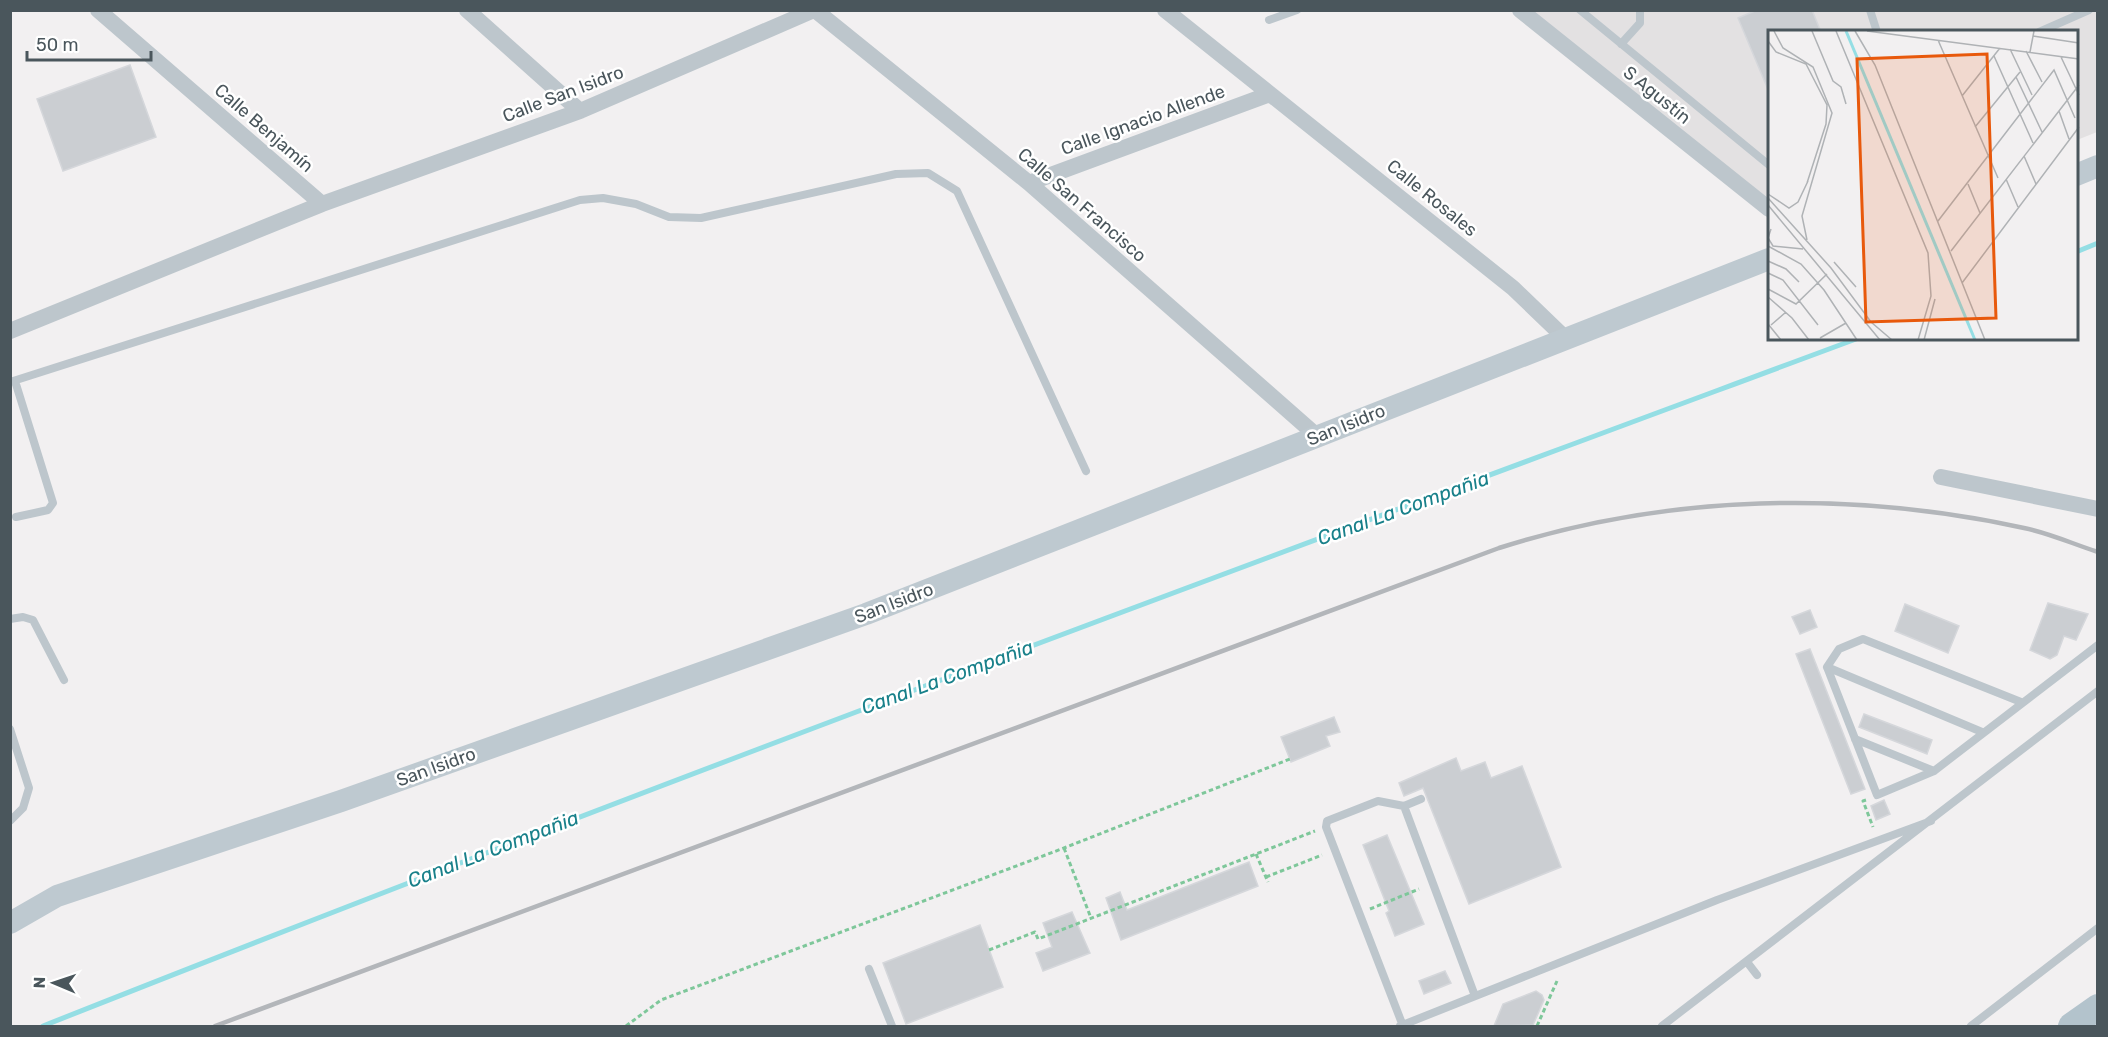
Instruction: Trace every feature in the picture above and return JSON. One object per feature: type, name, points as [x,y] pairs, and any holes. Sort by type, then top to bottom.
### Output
[{"type":"main road","points":[[2078,174],[2097,166]]},
{"type":"main road","name":"San Isidro","points":[[10,923],[57,896],[341,801],[866,614],[1768,259]]},
{"type":"main road","points":[[2071,1026],[2097,1007]]},
{"type":"street","name":"Calle Benjamín","points":[[98,10],[322,204]]},
{"type":"street","points":[[467,10],[580,111]]},
{"type":"street","name":"Calle San Isidro","points":[[10,331],[322,204],[580,111],[815,10]]},
{"type":"street","name":"Calle San Francisco","points":[[815,10],[1029,183],[1317,436]]},
{"type":"street","name":"Calle Rosales","points":[[1165,10],[1513,288],[1565,338]]},
{"type":"street","name":"S Agustín","points":[[1520,10],[1768,208]]},
{"type":"street","name":"Calle Ignacio Allende","points":[[1029,183],[1270,94]]},
{"type":"street","points":[[1941,477],[2097,510]]},
{"type":"lane","points":[[1269,20],[1298,10]]},
{"type":"lane","points":[[1580,10],[1768,164]]},
{"type":"lane","points":[[1621,44],[1640,23],[1640,10]]},
{"type":"lane","points":[[1870,10],[1876,30]]},
{"type":"lane","points":[[2041,30],[2067,15],[2089,10]]},
{"type":"lane","points":[[16,517],[48,510],[53,504],[13,382],[580,200],[603,198],[636,204],[669,217],[701,218],[896,174],[928,173],[957,191],[1086,471]]},
{"type":"lane","points":[[10,619],[24,617],[33,620],[64,680]]},
{"type":"lane","points":[[1827,667],[1839,649],[1863,639],[2021,702]]},
{"type":"lane","points":[[1827,667],[1877,795],[1934,771],[2097,645]]},
{"type":"lane","points":[[1827,667],[1982,732]]},
{"type":"lane","points":[[1662,1026],[2097,691]]},
{"type":"lane","points":[[10,729],[28,788],[23,808],[10,821]]},
{"type":"lane","points":[[1855,739],[1934,771]]},
{"type":"lane","points":[[1421,799],[1404,806],[1378,801],[1327,821],[1326,827],[1402,1026],[1717,900],[1931,821]]},
{"type":"lane","points":[[1404,806],[1475,996]]},
{"type":"lane","points":[[1971,1026],[2097,928]]},
{"type":"lane","points":[[1746,962],[1756,975]]},
{"type":"lane","points":[[870,969],[892,1026]]},
{"type":"path","points":[[626,1026],[662,1000],[1064,848],[1290,759]]},
{"type":"path","points":[[1873,828],[1863,801],[1877,795]]},
{"type":"path","points":[[989,950],[1035,932],[1038,939],[1326,827]]},
{"type":"path","points":[[1064,848],[1091,918]]},
{"type":"path","points":[[1256,854],[1268,882]]},
{"type":"path","points":[[1266,877],[1322,855]]},
{"type":"path","points":[[1368,909],[1419,889]]},
{"type":"path","points":[[1537,1026],[1557,981]]},
{"type":"shaded area","points":[[1532,11],[2097,11],[2097,132],[2078,140],[2078,30],[1768,30],[1768,206]]},
{"type":"building","points":[[1757,10],[1812,10],[1820,30],[1768,30],[1768,90],[1738,18]]},
{"type":"building","points":[[130,65],[156,137],[63,171],[37,99]]},
{"type":"building","points":[[2048,603],[2088,614],[2076,640],[2064,636],[2057,655],[2050,659],[2030,650]]},
{"type":"building","points":[[1905,604],[1959,626],[1948,653],[1895,631]]},
{"type":"building","points":[[1810,610],[1817,627],[1800,634],[1792,617]]},
{"type":"building","points":[[1810,649],[1865,789],[1851,794],[1796,654]]},
{"type":"building","points":[[1864,714],[1932,740],[1927,754],[1859,727]]},
{"type":"building","points":[[1334,717],[1340,732],[1326,736],[1330,746],[1291,762],[1281,737]]},
{"type":"building","points":[[1456,758],[1461,771],[1485,762],[1491,778],[1522,766],[1561,867],[1469,904],[1423,788],[1404,796],[1399,783]]},
{"type":"building","points":[[1884,800],[1890,814],[1876,820],[1871,806]]},
{"type":"building","points":[[1387,835],[1424,924],[1395,936],[1386,913],[1389,911],[1363,845]]},
{"type":"building","points":[[1249,862],[1258,886],[1121,940],[1106,898],[1120,892],[1127,910]]},
{"type":"building","points":[[1072,912],[1090,953],[1043,971],[1036,953],[1052,947],[1043,923]]},
{"type":"building","points":[[980,925],[1003,987],[906,1024],[883,963]]},
{"type":"building","points":[[1445,971],[1451,983],[1424,994],[1419,981]]},
{"type":"building","points":[[1536,991],[1542,995],[1544,1000],[1533,1025],[1494,1026],[1503,1004]]},
{"type":"waterway","name":"Canal La Compañia","points":[[2078,251],[2098,243]]},
{"type":"waterway","name":"Canal La Compañia","points":[[43,1026],[721,763],[1853,340]]},
{"type":"railway","points":[[215,1026],[1499,548],[1563,530],[1628,517],[1694,508],[1760,503],[1826,503],[1959,516],[2033,530],[2098,552]]}]
